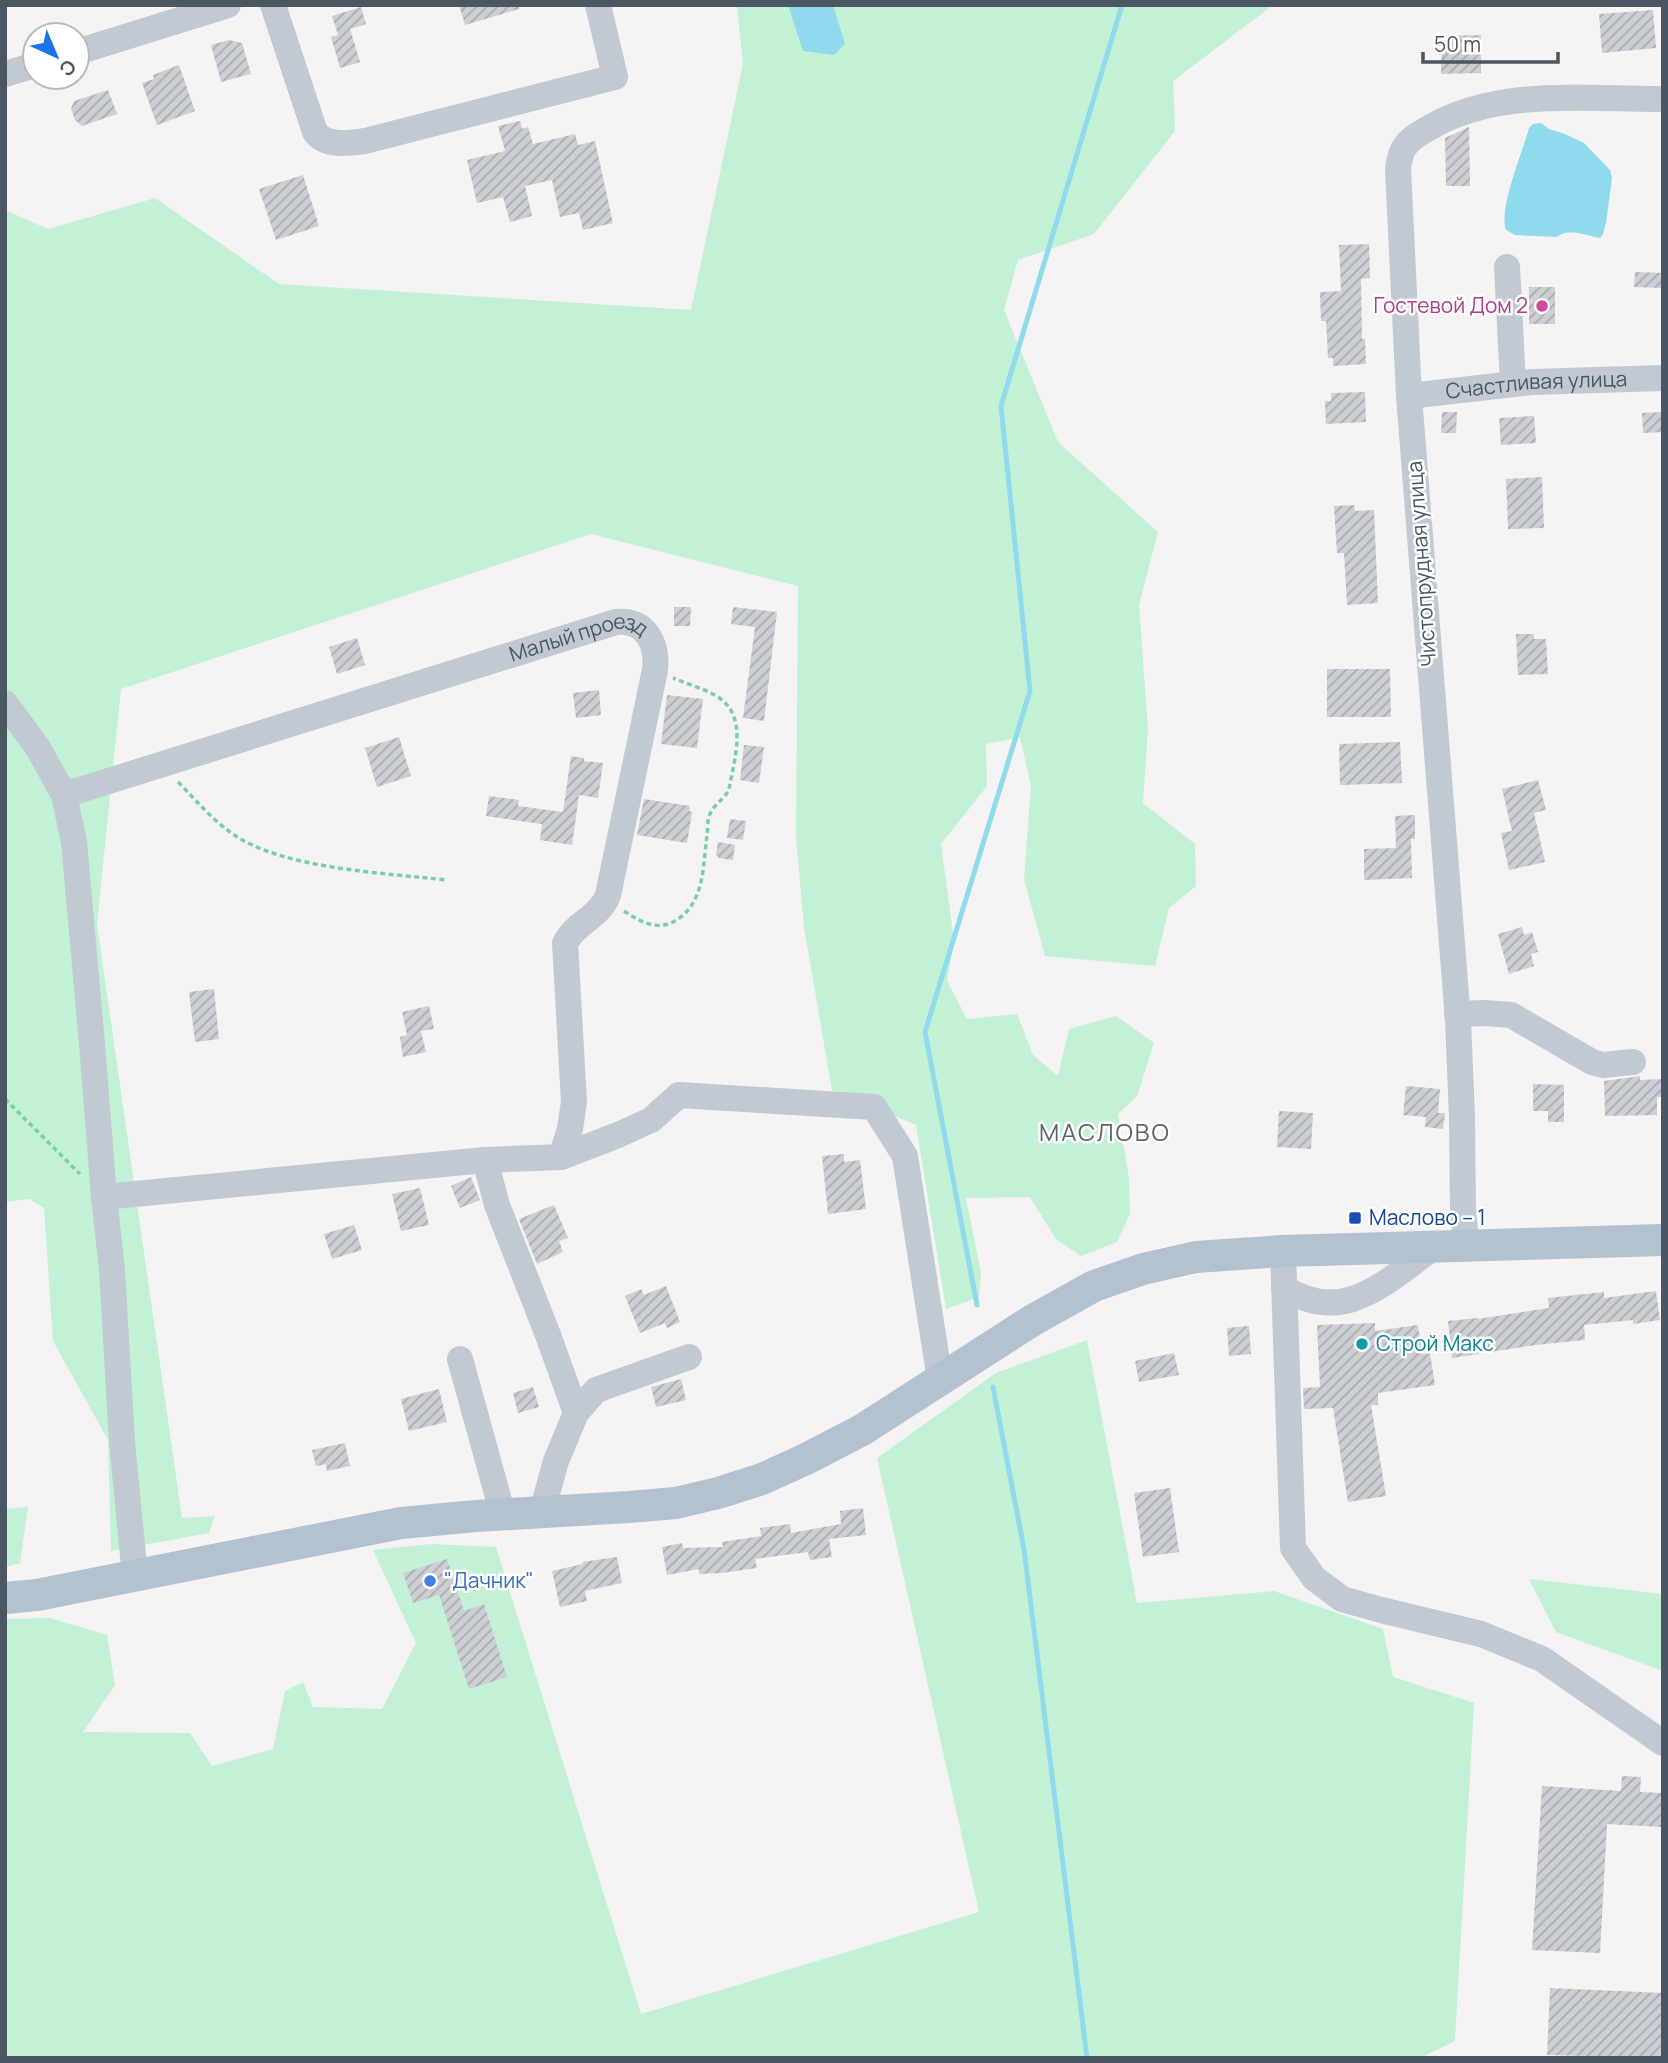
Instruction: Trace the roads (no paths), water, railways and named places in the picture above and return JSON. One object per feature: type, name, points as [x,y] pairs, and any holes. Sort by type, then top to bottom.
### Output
[{"type":"main road","points":[[5,1598],[37,1595],[401,1524],[503,1514],[676,1503],[718,1493],[762,1479],[862,1430],[1034,1320],[1094,1286],[1143,1269],[1196,1257],[1283,1251],[1663,1240]]},
{"type":"street","points":[[91,48],[228,5]]},
{"type":"street","points":[[273,5],[315,132],[325,141],[352,143],[615,77],[598,5]]},
{"type":"street","name":"Чистопрудная улица","points":[[1467,1247],[1463,1212],[1457,1014],[1409,396],[1398,169],[1407,144],[1439,122],[1465,112],[1503,102],[1535,99],[1658,99]]},
{"type":"street","points":[[1507,268],[1513,384]]},
{"type":"street","name":"Счастливая улица","points":[[1409,396],[1532,382],[1663,379]]},
{"type":"street","name":"Малый проезд","points":[[64,795],[616,622],[636,625],[647,634],[656,650],[655,670],[607,900],[565,943],[574,1102],[570,1129],[561,1157]]},
{"type":"street","points":[[5,703],[38,748],[64,795],[74,842],[112,1270],[122,1441],[135,1576]]},
{"type":"street","points":[[1457,1014],[1511,1015],[1592,1062],[1603,1065],[1633,1062]]},
{"type":"street","points":[[104,1197],[485,1160],[561,1157],[651,1120],[680,1095],[874,1107],[905,1156],[940,1380]]},
{"type":"street","points":[[485,1160],[497,1205],[576,1413]]},
{"type":"street","points":[[1284,1288],[1300,1298],[1317,1303],[1354,1299],[1383,1283],[1433,1248]]},
{"type":"street","points":[[1283,1251],[1293,1548],[1314,1578],[1342,1599],[1381,1611],[1482,1634],[1542,1659],[1663,1743]]},
{"type":"street","points":[[542,1512],[556,1461],[576,1413],[593,1392],[689,1357]]},
{"type":"street","points":[[460,1359],[503,1514]]},
{"type":"water","points":[[788,5],[833,5],[845,44],[834,55],[803,51]]},
{"type":"water","points":[[1541,123],[1584,143],[1610,170],[1612,178],[1606,223],[1600,238],[1572,232],[1557,237],[1515,235],[1506,230],[1504,221],[1508,195],[1529,128],[1533,124]]},
{"type":"waterway","points":[[977,1305],[925,1032],[1030,691],[1001,406],[1122,5]]},
{"type":"waterway","points":[[993,1387],[1024,1549],[1087,2058]]},
{"type":"place","name":"Гостевой Дом 2","points":[[1542,306]]},
{"type":"place","name":"Маслово – 1","points":[[1355,1218]]},
{"type":"place","name":"Строй Макс","points":[[1362,1344]]},
{"type":"place","name":"\"Дачник\"","points":[[430,1581]]},
{"type":"district","name":"МАСЛОВО","points":[[1105,1133]]}]
